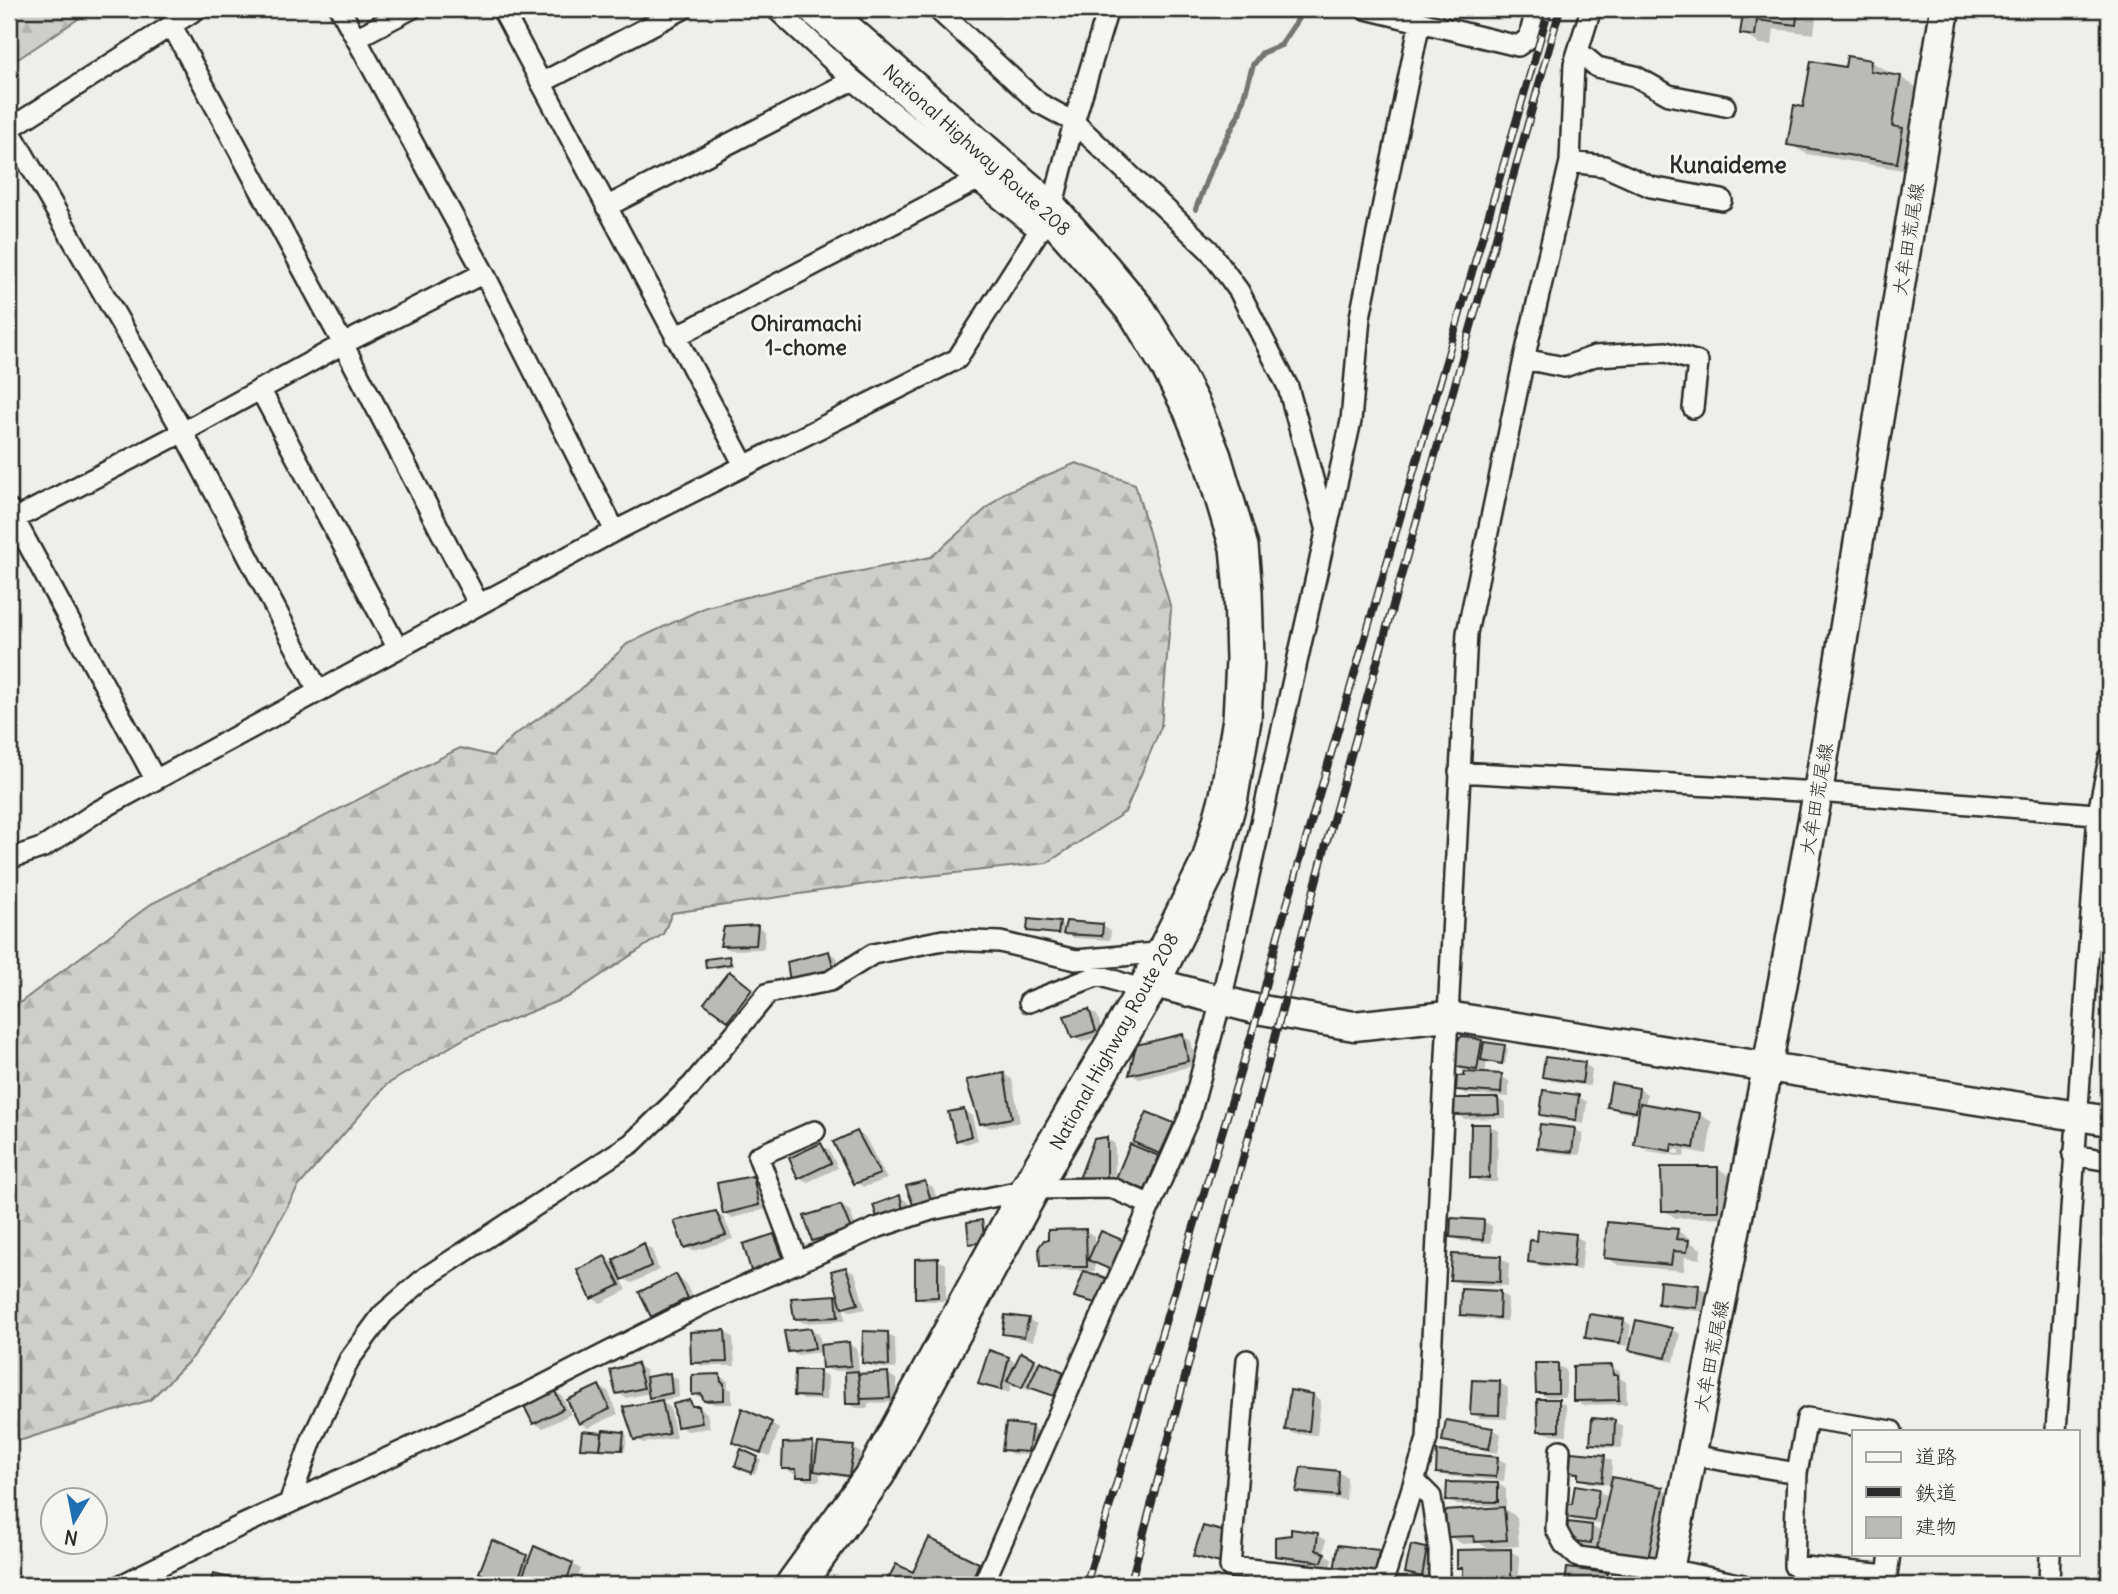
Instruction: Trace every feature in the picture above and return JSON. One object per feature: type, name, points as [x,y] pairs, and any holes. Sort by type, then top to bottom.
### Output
[{"type":"highway","name":"National Highway Route 208","points":[[801,1582],[876,1473],[1030,1189],[1154,975],[1211,861],[1234,768],[1242,719],[1245,660],[1239,547],[1212,457],[1192,408],[1138,313],[819,9]]},
{"type":"main road","name":"大牟田荒尾線","points":[[1667,1577],[1818,792],[1945,9]]},
{"type":"main road","points":[[1154,975],[1221,1001],[1354,1026],[1447,1016],[2109,1121]]},
{"type":"street","points":[[197,9],[9,129],[183,432],[318,690]]},
{"type":"street","points":[[340,9],[484,273],[615,531]]},
{"type":"street","points":[[356,38],[411,9]]},
{"type":"street","points":[[502,9],[744,466]]},
{"type":"street","points":[[541,83],[683,9]]},
{"type":"street","points":[[776,9],[853,80],[977,180],[1045,222]]},
{"type":"street","points":[[937,9],[1039,103],[1074,122],[1209,250],[1239,291],[1288,387],[1327,531]]},
{"type":"street","points":[[9,859],[44,847],[98,811],[478,603],[957,359],[1045,222],[1108,9]]},
{"type":"street","points":[[1367,9],[1518,46],[1529,38],[1536,9]]},
{"type":"street","points":[[1247,1360],[1230,1567],[1383,1584],[1427,1439],[1467,633],[1524,359],[1570,162],[1574,64],[1591,9]]},
{"type":"street","points":[[982,1585],[1190,1115],[1221,1001],[1351,421],[1360,317],[1420,21]]},
{"type":"street","points":[[172,26],[478,603]]},
{"type":"street","points":[[1578,51],[1597,67],[1635,76],[1669,95],[1725,106]]},
{"type":"street","points":[[606,207],[853,80]]},
{"type":"street","points":[[1570,162],[1604,166],[1651,187],[1722,200]]},
{"type":"street","points":[[675,337],[977,180]]},
{"type":"street","points":[[155,779],[11,516],[183,432],[343,344],[484,273]]},
{"type":"street","points":[[1524,359],[1564,367],[1595,356],[1666,352],[1698,362],[1693,408]]},
{"type":"street","points":[[260,389],[397,647]]},
{"type":"street","points":[[2056,1430],[2073,1155],[2109,759]]},
{"type":"street","points":[[1459,772],[1818,792],[2104,814]]},
{"type":"street","points":[[289,1503],[313,1437],[349,1360],[383,1314],[426,1277],[632,1143],[692,1085],[768,993],[830,981],[873,954],[943,940],[1000,942],[1154,975]]},
{"type":"street","points":[[1029,1002],[1099,975],[1154,975]]},
{"type":"street","points":[[798,1263],[758,1156],[815,1131]]},
{"type":"street","points":[[2073,1155],[2109,1161]]},
{"type":"street","points":[[121,1585],[289,1503],[528,1393],[701,1305],[876,1228],[920,1213],[1030,1189],[1112,1188],[1151,1205]]},
{"type":"street","points":[[1885,1430],[1807,1418],[1797,1473],[1794,1566],[1887,1575],[1890,1556]]},
{"type":"street","points":[[1560,1450],[1556,1529],[1564,1544],[1578,1558],[1667,1577],[1743,1585]]},
{"type":"street","points":[[1691,1455],[1797,1473]]},
{"type":"street","points":[[1416,1482],[1431,1497],[1439,1548],[1440,1585]]},
{"type":"street","points":[[2049,1585],[2050,1556]]},
{"type":"green space","points":[[9,9],[93,9],[9,65]]},
{"type":"green space","points":[[1076,463],[1135,484],[1171,609],[1161,727],[1125,812],[1047,863],[901,879],[672,913],[663,934],[568,997],[467,1037],[386,1085],[298,1187],[249,1276],[193,1357],[150,1400],[22,1440],[9,1438],[9,1011],[151,904],[460,748],[493,756],[513,736],[580,690],[627,644],[706,607],[812,581],[931,557],[1004,493]]},
{"type":"building","points":[[1701,9],[1798,9],[1796,25],[1757,20],[1755,36],[1740,34],[1743,14]]},
{"type":"building","points":[[1847,56],[1871,60],[1870,71],[1901,76],[1892,126],[1903,128],[1897,163],[1787,145],[1794,105],[1803,107],[1811,61],[1845,67]]},
{"type":"building","points":[[1028,919],[1060,922],[1058,934],[1027,931]]},
{"type":"building","points":[[1066,921],[1103,924],[1102,936],[1063,934]]},
{"type":"building","points":[[758,925],[756,945],[720,946],[724,927]]},
{"type":"building","points":[[829,951],[834,970],[790,982],[787,962]]},
{"type":"building","points":[[729,956],[731,964],[706,968],[705,959]]},
{"type":"building","points":[[729,971],[752,989],[728,1021],[704,1003]]},
{"type":"building","points":[[1089,1009],[1096,1031],[1072,1038],[1064,1016]]},
{"type":"building","points":[[1183,1034],[1188,1061],[1129,1075],[1136,1045]]},
{"type":"building","points":[[1462,1036],[1482,1040],[1477,1070],[1451,1066],[1455,1043]]},
{"type":"building","points":[[1484,1042],[1505,1045],[1502,1064],[1481,1060]]},
{"type":"building","points":[[1545,1057],[1585,1062],[1582,1083],[1542,1077]]},
{"type":"building","points":[[1464,1072],[1502,1074],[1501,1093],[1456,1090],[1457,1076],[1464,1076]]},
{"type":"building","points":[[1004,1073],[1012,1118],[980,1124],[966,1080]]},
{"type":"building","points":[[1611,1083],[1639,1088],[1636,1112],[1607,1107]]},
{"type":"building","points":[[1543,1090],[1579,1095],[1576,1120],[1540,1115]]},
{"type":"building","points":[[1454,1098],[1498,1098],[1499,1114],[1454,1115]]},
{"type":"building","points":[[1640,1103],[1700,1113],[1694,1148],[1672,1144],[1671,1151],[1634,1145]]},
{"type":"building","points":[[964,1109],[971,1136],[956,1141],[948,1112]]},
{"type":"building","points":[[1147,1112],[1174,1123],[1160,1154],[1133,1142]]},
{"type":"building","points":[[1471,1124],[1490,1124],[1489,1178],[1470,1178]]},
{"type":"building","points":[[1540,1124],[1575,1128],[1572,1152],[1537,1148]]},
{"type":"building","points":[[857,1131],[880,1174],[854,1184],[833,1142]]},
{"type":"building","points":[[1107,1137],[1107,1179],[1079,1179],[1094,1139]]},
{"type":"building","points":[[821,1143],[831,1163],[798,1179],[789,1158]]},
{"type":"building","points":[[1130,1144],[1159,1156],[1145,1190],[1116,1178]]},
{"type":"building","points":[[1661,1167],[1718,1167],[1718,1211],[1662,1211]]},
{"type":"building","points":[[753,1176],[759,1205],[723,1214],[717,1183]]},
{"type":"building","points":[[925,1181],[932,1204],[915,1210],[906,1186]]},
{"type":"building","points":[[900,1195],[904,1215],[879,1223],[873,1205]]},
{"type":"building","points":[[841,1205],[851,1229],[812,1241],[804,1216]]},
{"type":"building","points":[[716,1211],[726,1235],[684,1248],[674,1221]]},
{"type":"building","points":[[1451,1218],[1484,1220],[1483,1240],[1450,1237]]},
{"type":"building","points":[[982,1220],[985,1242],[969,1244],[967,1222]]},
{"type":"building","points":[[1607,1222],[1678,1229],[1676,1239],[1689,1240],[1687,1252],[1673,1251],[1671,1265],[1604,1258]]},
{"type":"building","points":[[1086,1229],[1087,1267],[1040,1267],[1039,1247],[1044,1240],[1048,1240],[1048,1230]]},
{"type":"building","points":[[1538,1230],[1576,1234],[1573,1267],[1528,1262],[1530,1240],[1537,1241]]},
{"type":"building","points":[[1101,1231],[1127,1242],[1114,1271],[1088,1260]]},
{"type":"building","points":[[774,1234],[784,1260],[752,1274],[743,1244]]},
{"type":"building","points":[[644,1243],[651,1266],[622,1280],[613,1260]]},
{"type":"building","points":[[1452,1254],[1501,1256],[1500,1282],[1450,1280]]},
{"type":"building","points":[[605,1256],[620,1285],[591,1299],[577,1270]]},
{"type":"building","points":[[938,1258],[938,1297],[915,1298],[915,1259]]},
{"type":"building","points":[[846,1267],[858,1304],[842,1308],[831,1271]]},
{"type":"building","points":[[1084,1271],[1109,1279],[1099,1304],[1074,1297]]},
{"type":"building","points":[[676,1274],[688,1298],[651,1317],[639,1292]]},
{"type":"building","points":[[1660,1281],[1699,1285],[1697,1308],[1658,1304]]},
{"type":"building","points":[[1461,1289],[1500,1291],[1499,1318],[1460,1315]]},
{"type":"building","points":[[836,1295],[838,1317],[794,1319],[791,1298]]},
{"type":"building","points":[[1589,1314],[1624,1319],[1620,1343],[1585,1338]]},
{"type":"building","points":[[1005,1315],[1029,1318],[1024,1337],[1002,1334]]},
{"type":"building","points":[[1636,1320],[1672,1328],[1666,1358],[1629,1350]]},
{"type":"building","points":[[811,1328],[815,1348],[788,1352],[784,1331]]},
{"type":"building","points":[[725,1330],[727,1362],[691,1363],[690,1332]]},
{"type":"building","points":[[863,1331],[888,1332],[889,1366],[862,1363]]},
{"type":"building","points":[[849,1342],[851,1366],[822,1368],[820,1345]]},
{"type":"building","points":[[989,1350],[1009,1357],[1001,1390],[978,1384]]},
{"type":"building","points":[[1021,1352],[1035,1359],[1022,1388],[1007,1381]]},
{"type":"building","points":[[1040,1361],[1064,1372],[1054,1396],[1028,1387]]},
{"type":"building","points":[[637,1363],[644,1388],[616,1394],[610,1370]]},
{"type":"building","points":[[1535,1363],[1558,1363],[1558,1393],[1536,1393]]},
{"type":"building","points":[[1612,1365],[1613,1375],[1618,1375],[1619,1400],[1573,1401],[1573,1366]]},
{"type":"building","points":[[795,1370],[820,1370],[819,1397],[794,1396]]},
{"type":"building","points":[[858,1371],[861,1404],[846,1404],[845,1372]]},
{"type":"building","points":[[888,1372],[890,1398],[861,1399],[858,1374]]},
{"type":"building","points":[[670,1373],[672,1393],[649,1398],[646,1377]]},
{"type":"building","points":[[720,1374],[721,1382],[724,1383],[724,1400],[704,1401],[701,1394],[692,1395],[692,1375]]},
{"type":"building","points":[[1472,1380],[1500,1381],[1499,1415],[1470,1414]]},
{"type":"building","points":[[599,1385],[610,1409],[579,1424],[567,1400]]},
{"type":"building","points":[[554,1389],[563,1409],[533,1424],[523,1404]]},
{"type":"building","points":[[1290,1390],[1313,1394],[1309,1431],[1285,1430]]},
{"type":"building","points":[[1537,1399],[1559,1399],[1559,1431],[1538,1431]]},
{"type":"building","points":[[662,1400],[669,1434],[634,1440],[623,1407]]},
{"type":"building","points":[[690,1400],[692,1406],[699,1406],[702,1423],[677,1427],[673,1404]]},
{"type":"building","points":[[742,1408],[772,1422],[761,1453],[732,1442]]},
{"type":"building","points":[[1592,1418],[1615,1420],[1614,1445],[1590,1444]]},
{"type":"building","points":[[1446,1420],[1493,1428],[1489,1449],[1442,1441]]},
{"type":"building","points":[[1006,1423],[1032,1426],[1028,1452],[1002,1450]]},
{"type":"building","points":[[603,1430],[624,1432],[622,1450],[600,1449]]},
{"type":"building","points":[[582,1431],[602,1433],[600,1449],[580,1448]]},
{"type":"building","points":[[813,1442],[812,1477],[797,1477],[796,1469],[782,1469],[783,1443]]},
{"type":"building","points":[[818,1443],[854,1446],[849,1476],[814,1471]]},
{"type":"building","points":[[741,1449],[758,1457],[751,1473],[735,1466]]},
{"type":"building","points":[[1437,1451],[1498,1457],[1496,1477],[1436,1473]]},
{"type":"building","points":[[1571,1452],[1605,1455],[1602,1482],[1578,1479],[1578,1473],[1569,1472]]},
{"type":"building","points":[[1301,1467],[1339,1471],[1338,1496],[1296,1492]]},
{"type":"building","points":[[1612,1477],[1663,1487],[1648,1559],[1597,1548]]},
{"type":"building","points":[[1447,1482],[1498,1483],[1498,1502],[1446,1501]]},
{"type":"building","points":[[1575,1485],[1599,1489],[1594,1521],[1564,1517],[1566,1504],[1572,1504]]},
{"type":"building","points":[[1504,1507],[1507,1540],[1475,1542],[1474,1536],[1447,1537],[1445,1511]]},
{"type":"building","points":[[1568,1522],[1592,1525],[1591,1543],[1566,1540]]},
{"type":"building","points":[[1203,1526],[1230,1533],[1220,1563],[1193,1556]]},
{"type":"building","points":[[1291,1529],[1318,1533],[1316,1550],[1325,1553],[1322,1562],[1275,1556],[1275,1537],[1291,1535]]},
{"type":"building","points":[[929,1538],[979,1563],[970,1585],[893,1585],[887,1581],[896,1564],[913,1572]]},
{"type":"building","points":[[492,1540],[527,1555],[516,1585],[479,1573]]},
{"type":"building","points":[[1338,1545],[1379,1550],[1375,1577],[1334,1571]]},
{"type":"building","points":[[1411,1545],[1427,1548],[1422,1577],[1405,1573]]},
{"type":"building","points":[[534,1546],[573,1563],[565,1585],[547,1585],[523,1575]]},
{"type":"building","points":[[1511,1549],[1511,1577],[1463,1577],[1463,1568],[1457,1568],[1457,1550]]},
{"type":"building","points":[[1567,1568],[1608,1573],[1606,1585],[1565,1585]]},
{"type":"building","points":[[213,1574],[251,1583],[251,1585],[210,1585]]},
{"type":"waterway","points":[[1196,209],[1213,164],[1239,114],[1253,65],[1262,53],[1281,45],[1305,9]]},
{"type":"railway","points":[[1086,1585],[1259,1010],[1278,935],[1549,9]]},
{"type":"railway","points":[[1130,1585],[1325,848],[1560,9]]},
{"type":"district","name":"Kunaideme","points":[[1728,165]]},
{"type":"district","name":"Ohiramachi 1-chome","points":[[806,336]]}]
